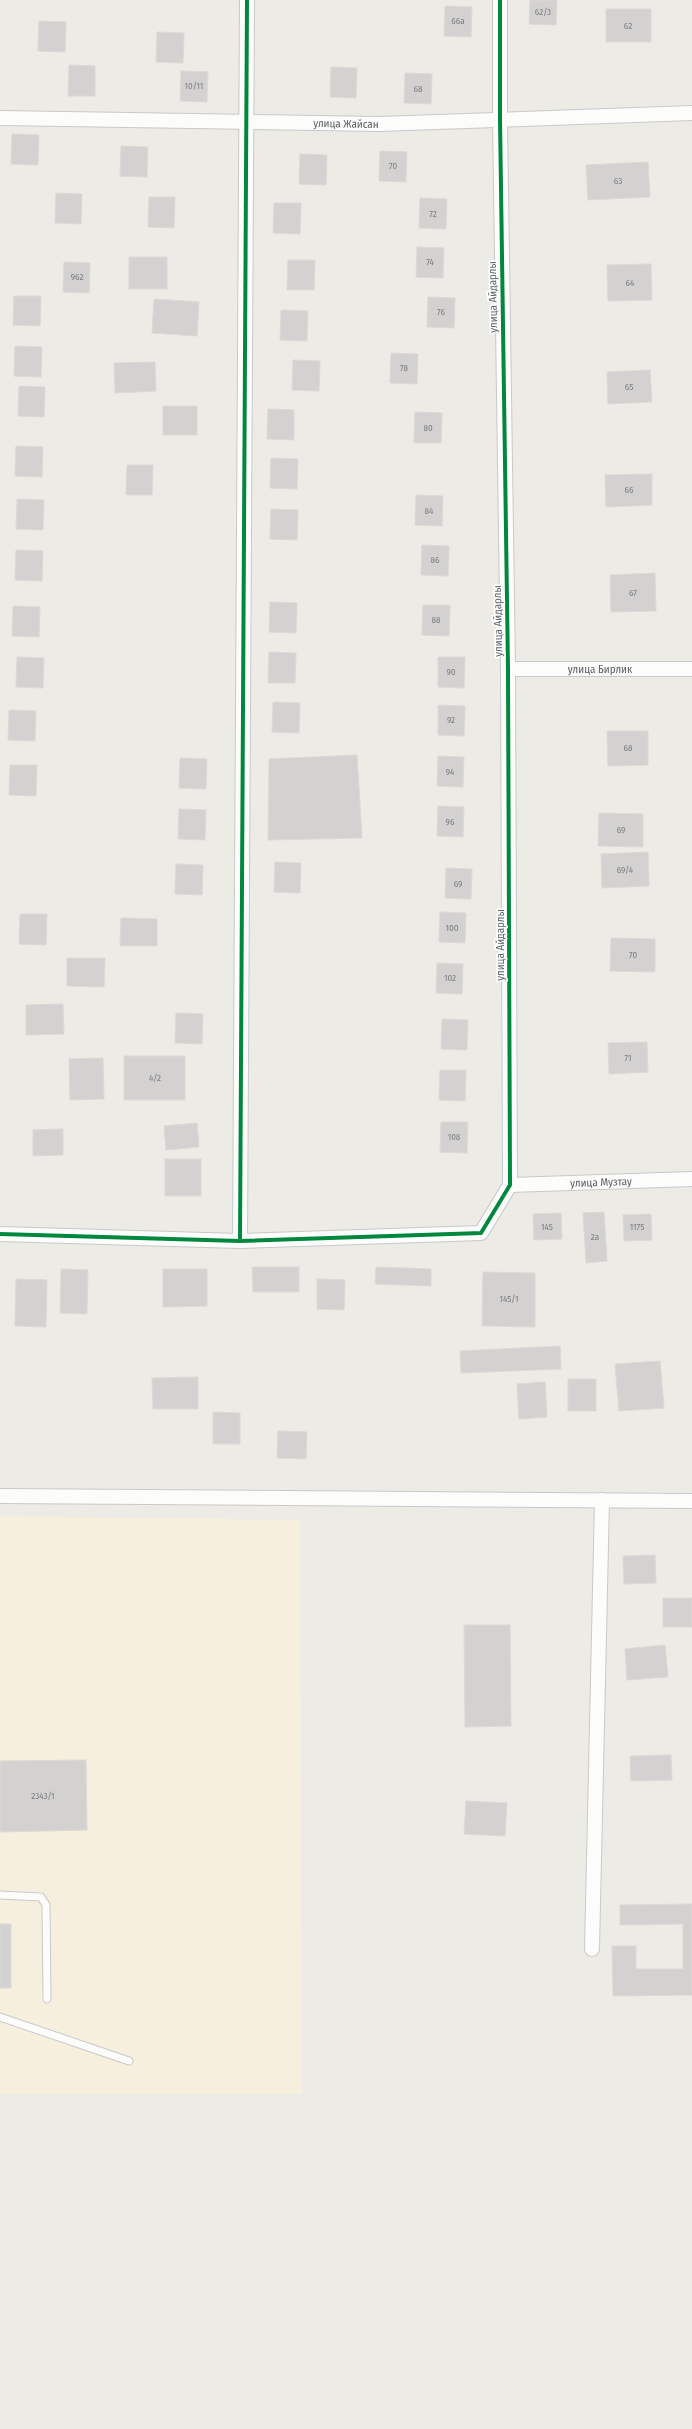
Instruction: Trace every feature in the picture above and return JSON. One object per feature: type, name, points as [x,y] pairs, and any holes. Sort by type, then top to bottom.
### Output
[{"type":"street","points":[[240,1241],[247,0]]},
{"type":"street","name":"улица Айдарлы","points":[[500,0],[500,119],[508,669],[510,1185]]},
{"type":"street","name":"улица Жайсан","points":[[0,118],[379,124],[692,113]]},
{"type":"street","name":"улица Бирлик","points":[[508,669],[692,669]]},
{"type":"street","name":"улица Музтау","points":[[510,1185],[692,1179]]},
{"type":"street","points":[[0,1234],[240,1241],[481,1233],[510,1185]]},
{"type":"street","points":[[0,1496],[692,1501]]},
{"type":"street","points":[[592,1949],[602,1500]]},
{"type":"lane","points":[[0,1895],[31,1895],[40,1897],[46,1905],[47,1999]]},
{"type":"lane","points":[[0,2017],[129,2061]]},
{"type":"shaded area","points":[[0,1516],[300,1520],[302,2094],[0,2094]]},
{"type":"building","points":[[530,0],[557,0],[556,25],[529,24]]},
{"type":"building","points":[[445,6],[472,7],[471,37],[444,36]]},
{"type":"building","points":[[606,9],[651,9],[651,42],[606,42]]},
{"type":"building","points":[[39,21],[66,22],[65,52],[38,51]]},
{"type":"building","points":[[157,32],[184,33],[183,63],[156,62]]},
{"type":"building","points":[[69,65],[95,66],[95,96],[68,96]]},
{"type":"building","points":[[331,67],[357,68],[356,98],[330,97]]},
{"type":"building","points":[[181,71],[208,72],[207,102],[180,101]]},
{"type":"building","points":[[405,73],[432,74],[431,104],[404,103]]},
{"type":"building","points":[[12,134],[39,135],[38,165],[11,164]]},
{"type":"building","points":[[121,146],[148,147],[147,177],[120,176]]},
{"type":"building","points":[[380,151],[407,152],[406,182],[379,181]]},
{"type":"building","points":[[300,154],[327,155],[326,185],[299,184]]},
{"type":"building","points":[[648,162],[650,197],[588,200],[586,165]]},
{"type":"building","points":[[56,193],[82,194],[81,224],[55,223]]},
{"type":"building","points":[[149,197],[175,197],[174,228],[148,227]]},
{"type":"building","points":[[420,198],[447,199],[446,229],[419,228]]},
{"type":"building","points":[[274,203],[301,203],[300,234],[273,233]]},
{"type":"building","points":[[417,247],[444,248],[443,278],[416,277]]},
{"type":"building","points":[[129,257],[167,257],[167,289],[129,289]]},
{"type":"building","points":[[288,260],[315,260],[314,290],[287,290]]},
{"type":"building","points":[[64,262],[90,263],[89,293],[63,292]]},
{"type":"building","points":[[651,264],[652,300],[608,301],[607,265]]},
{"type":"building","points":[[14,296],[41,296],[40,326],[13,325]]},
{"type":"building","points":[[428,297],[455,298],[454,328],[427,327]]},
{"type":"building","points":[[154,299],[199,302],[197,336],[152,333]]},
{"type":"building","points":[[281,310],[308,311],[307,341],[280,340]]},
{"type":"building","points":[[15,346],[42,347],[41,377],[14,376]]},
{"type":"building","points":[[391,353],[418,354],[417,384],[390,383]]},
{"type":"building","points":[[293,360],[320,361],[319,391],[292,390]]},
{"type":"building","points":[[155,362],[156,391],[115,393],[114,363]]},
{"type":"building","points":[[650,370],[652,402],[608,404],[607,372]]},
{"type":"building","points":[[19,386],[45,387],[44,417],[18,416]]},
{"type":"building","points":[[163,406],[197,406],[197,435],[163,435]]},
{"type":"building","points":[[268,409],[294,410],[294,440],[267,439]]},
{"type":"building","points":[[415,412],[442,413],[441,443],[414,443]]},
{"type":"building","points":[[16,446],[43,447],[42,477],[15,476]]},
{"type":"building","points":[[271,458],[298,459],[297,489],[270,488]]},
{"type":"building","points":[[127,465],[153,465],[152,495],[126,495]]},
{"type":"building","points":[[652,474],[652,505],[606,507],[605,475]]},
{"type":"building","points":[[416,495],[443,496],[442,526],[415,525]]},
{"type":"building","points":[[17,499],[44,500],[43,530],[16,529]]},
{"type":"building","points":[[271,509],[298,510],[297,540],[270,539]]},
{"type":"building","points":[[422,545],[449,546],[448,576],[421,575]]},
{"type":"building","points":[[16,550],[43,551],[42,581],[15,580]]},
{"type":"building","points":[[655,573],[656,611],[611,612],[610,575]]},
{"type":"building","points":[[270,602],[297,603],[296,633],[269,632]]},
{"type":"building","points":[[423,605],[450,605],[449,636],[422,635]]},
{"type":"building","points":[[13,606],[40,607],[39,637],[12,636]]},
{"type":"building","points":[[269,652],[296,653],[295,683],[268,683]]},
{"type":"building","points":[[17,657],[44,658],[43,688],[16,687]]},
{"type":"building","points":[[438,657],[465,657],[464,688],[438,687]]},
{"type":"building","points":[[273,702],[300,703],[299,733],[272,732]]},
{"type":"building","points":[[438,705],[465,706],[464,736],[438,735]]},
{"type":"building","points":[[9,710],[36,711],[35,741],[8,740]]},
{"type":"building","points":[[607,731],[648,731],[648,765],[608,766]]},
{"type":"building","points":[[357,755],[362,838],[268,840],[269,759]]},
{"type":"building","points":[[438,756],[464,757],[463,787],[437,786]]},
{"type":"building","points":[[180,758],[207,759],[206,789],[179,788]]},
{"type":"building","points":[[10,765],[37,765],[36,796],[9,795]]},
{"type":"building","points":[[438,806],[464,807],[463,837],[437,836]]},
{"type":"building","points":[[179,809],[206,810],[205,840],[178,839]]},
{"type":"building","points":[[599,813],[643,814],[643,847],[598,846]]},
{"type":"building","points":[[648,852],[649,886],[602,888],[601,854]]},
{"type":"building","points":[[275,862],[301,863],[300,893],[274,892]]},
{"type":"building","points":[[176,864],[203,865],[202,895],[175,894]]},
{"type":"building","points":[[446,868],[472,869],[471,899],[445,898]]},
{"type":"building","points":[[440,912],[466,913],[465,943],[439,942]]},
{"type":"building","points":[[20,914],[47,914],[46,945],[19,944]]},
{"type":"building","points":[[121,918],[157,919],[157,946],[120,946]]},
{"type":"building","points":[[611,938],[655,939],[655,972],[610,971]]},
{"type":"building","points":[[67,958],[105,958],[104,987],[67,986]]},
{"type":"building","points":[[437,963],[463,964],[462,994],[436,993]]},
{"type":"building","points":[[63,1004],[64,1034],[26,1035],[26,1005]]},
{"type":"building","points":[[176,1013],[203,1014],[202,1044],[175,1043]]},
{"type":"building","points":[[442,1019],[468,1020],[467,1050],[441,1049]]},
{"type":"building","points":[[647,1042],[648,1072],[609,1074],[608,1043]]},
{"type":"building","points":[[124,1056],[185,1056],[185,1100],[124,1100]]},
{"type":"building","points":[[103,1058],[104,1099],[70,1100],[69,1059]]},
{"type":"building","points":[[440,1070],[466,1070],[465,1101],[439,1100]]},
{"type":"building","points":[[441,1122],[468,1122],[467,1153],[440,1152]]},
{"type":"building","points":[[197,1123],[199,1147],[166,1150],[164,1126]]},
{"type":"building","points":[[63,1129],[63,1155],[33,1156],[33,1130]]},
{"type":"building","points":[[165,1159],[201,1159],[201,1196],[165,1196]]},
{"type":"building","points":[[604,1212],[607,1261],[586,1263],[583,1213]]},
{"type":"building","points":[[561,1213],[562,1239],[534,1240],[533,1214]]},
{"type":"building","points":[[651,1214],[652,1240],[624,1241],[623,1215]]},
{"type":"building","points":[[252,1267],[299,1267],[299,1292],[253,1292]]},
{"type":"building","points":[[376,1267],[431,1269],[431,1286],[375,1284]]},
{"type":"building","points":[[61,1269],[88,1270],[87,1314],[60,1313]]},
{"type":"building","points":[[163,1269],[207,1269],[207,1306],[163,1307]]},
{"type":"building","points":[[483,1272],[535,1273],[535,1327],[482,1326]]},
{"type":"building","points":[[16,1279],[47,1280],[46,1327],[15,1326]]},
{"type":"building","points":[[317,1279],[345,1280],[344,1310],[317,1309]]},
{"type":"building","points":[[560,1346],[561,1369],[461,1373],[460,1351]]},
{"type":"building","points":[[660,1361],[664,1408],[619,1411],[615,1364]]},
{"type":"building","points":[[198,1377],[198,1409],[153,1409],[152,1378]]},
{"type":"building","points":[[568,1379],[596,1379],[596,1411],[568,1411]]},
{"type":"building","points":[[545,1382],[547,1417],[519,1419],[517,1384]]},
{"type":"building","points":[[213,1412],[240,1413],[240,1444],[213,1444]]},
{"type":"building","points":[[278,1431],[307,1432],[306,1459],[277,1458]]},
{"type":"building","points":[[655,1555],[656,1583],[624,1584],[623,1556]]},
{"type":"building","points":[[663,1598],[692,1598],[692,1627],[663,1627]]},
{"type":"building","points":[[464,1625],[510,1625],[511,1726],[465,1727]]},
{"type":"building","points":[[665,1645],[668,1677],[627,1680],[625,1649]]},
{"type":"building","points":[[671,1755],[672,1780],[631,1781],[630,1756]]},
{"type":"building","points":[[86,1760],[87,1830],[0,1832],[0,1761]]},
{"type":"building","points":[[466,1801],[507,1803],[505,1836],[464,1834]]},
{"type":"building","points":[[692,1904],[692,1995],[613,1996],[612,1946],[636,1946],[636,1969],[683,1969],[683,1924],[620,1925],[620,1905]]},
{"type":"building","points":[[0,1924],[11,1924],[11,1988],[0,1988]]},
{"type":"cycle path","points":[[240,1241],[247,0]]},
{"type":"cycle path","points":[[0,1234],[240,1241],[481,1233],[510,1185],[508,669],[500,119],[500,0]]}]
